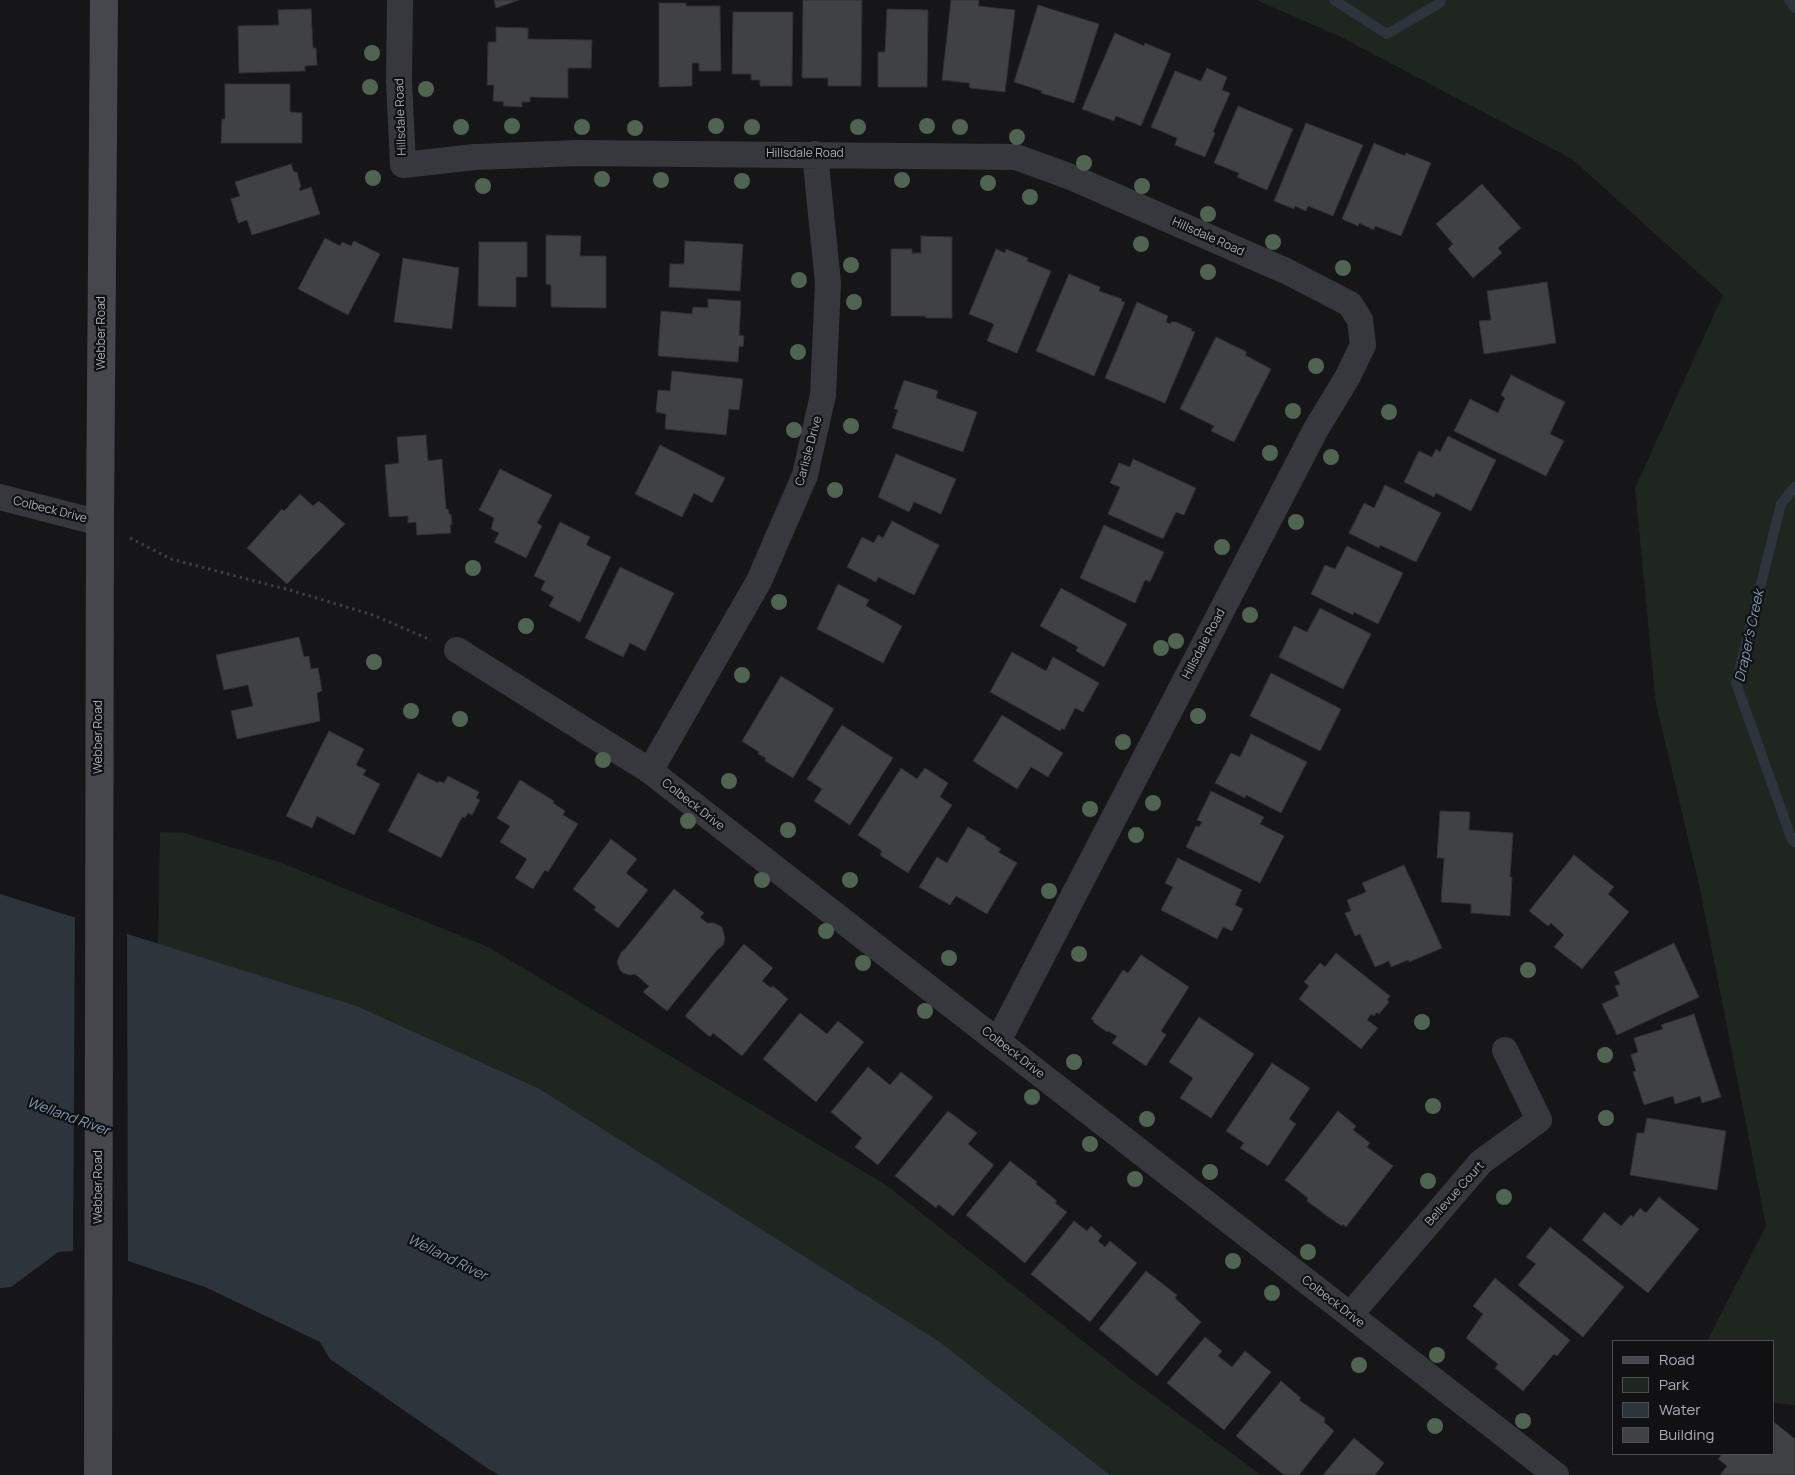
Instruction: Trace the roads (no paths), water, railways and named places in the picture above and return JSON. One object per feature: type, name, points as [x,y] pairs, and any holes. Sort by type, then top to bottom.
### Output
[{"type":"main road","name":"Webber Road","points":[[98,1475],[100,523],[104,0]]},
{"type":"street","name":"Hillsdale Road","points":[[400,0],[399,81],[403,165],[475,157],[579,153],[1016,157],[1072,176],[1286,271],[1350,304],[1360,320],[1363,345],[1347,378],[1316,429],[998,1041]]},
{"type":"street","name":"Carlisle Drive","points":[[650,771],[759,581],[805,475],[823,396],[828,283],[815,154]]},
{"type":"street","name":"Colbeck Drive","points":[[0,497],[100,523]]},
{"type":"street","name":"Colbeck Drive","points":[[457,650],[650,771],[1556,1475]]},
{"type":"street","name":"Bellevue Court","points":[[1350,1315],[1481,1162],[1540,1120],[1505,1050]]},
{"type":"water","name":"Welland River","points":[[0,894],[357,1006],[538,1088],[940,1342],[1110,1475],[499,1475],[330,1359],[320,1342],[205,1287],[96,1250],[58,1252],[11,1287],[0,1288]]},
{"type":"waterway","name":"Draper's Creek","points":[[1334,0],[1387,34],[1440,3],[1441,0]]},
{"type":"waterway","name":"Draper's Creek","points":[[1789,0],[1795,8]]},
{"type":"waterway","name":"Draper's Creek","points":[[1795,487],[1781,504],[1736,683],[1792,840],[1795,842]]}]
